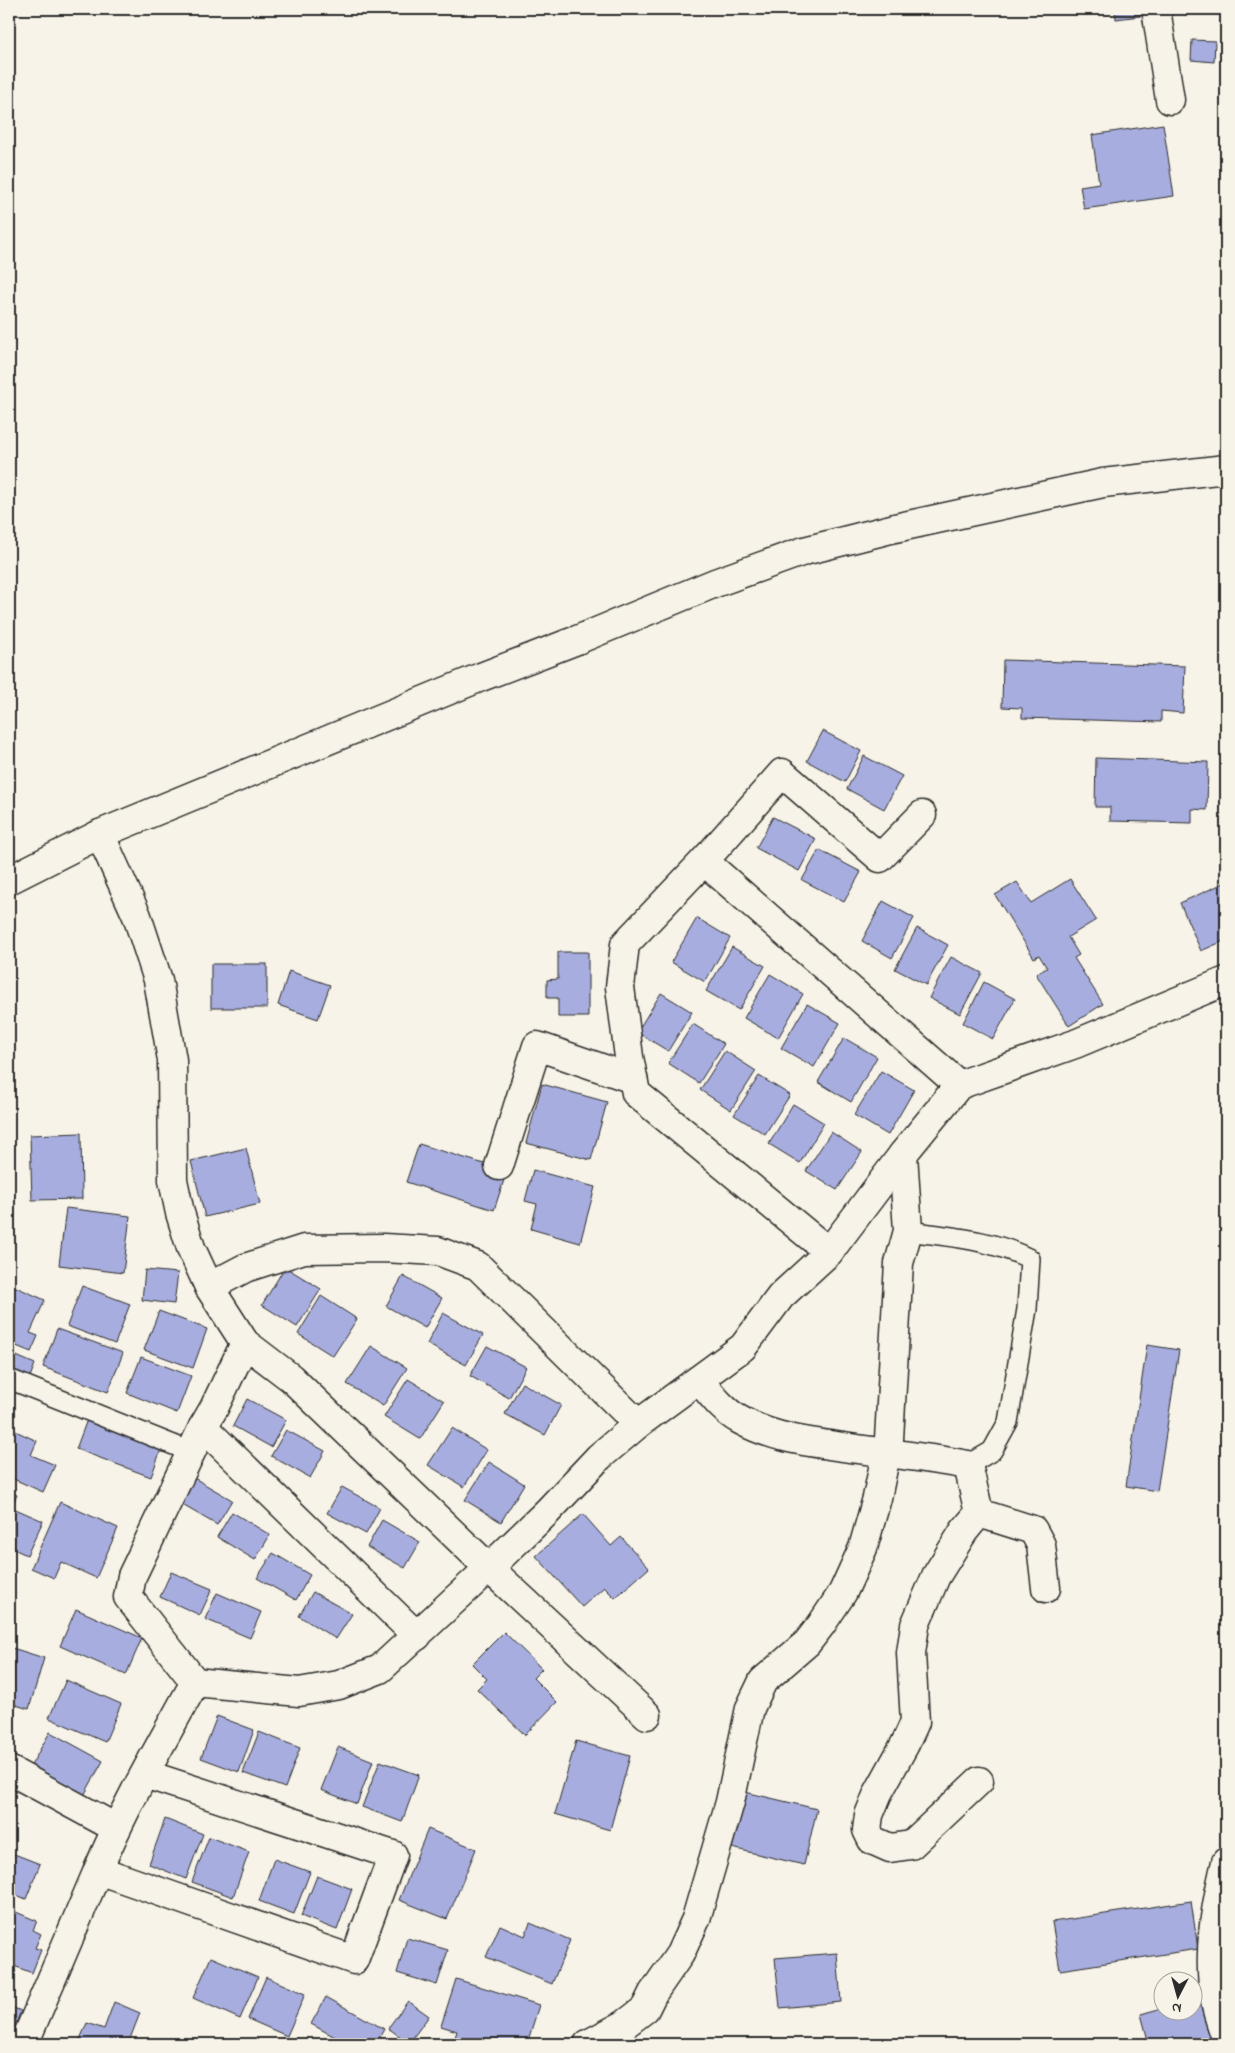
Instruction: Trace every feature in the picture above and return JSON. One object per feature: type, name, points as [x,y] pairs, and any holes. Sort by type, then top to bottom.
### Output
[{"type":"street","points":[[1156,9],[1170,100]]},
{"type":"street","points":[[9,880],[100,834],[714,582],[804,551],[895,528],[1103,483],[1226,469]]},
{"type":"street","points":[[830,1252],[636,1093],[620,986],[625,944],[704,861],[782,773],[880,858],[922,815]]},
{"type":"street","points":[[100,834],[137,916],[158,980],[172,1060],[173,1180],[180,1214],[191,1248],[209,1286],[245,1343],[291,1378],[489,1568],[647,1715]]},
{"type":"street","points":[[704,861],[960,1085]]},
{"type":"street","points":[[245,1343],[214,1408],[202,1427],[132,1576],[128,1597],[195,1682],[299,1692],[339,1685],[380,1669],[548,1511],[599,1457],[638,1424],[743,1347],[781,1296],[830,1252],[902,1154],[960,1085],[1075,1044],[1226,981]]},
{"type":"street","points":[[499,1166],[537,1046],[633,1079]]},
{"type":"street","points":[[588,2044],[624,2026],[645,2009],[653,1993],[680,1954],[696,1919],[730,1802],[750,1708],[763,1681],[807,1643],[844,1592],[863,1548],[877,1498],[889,1439],[899,1263],[908,1231],[902,1154]]},
{"type":"street","points":[[209,1286],[245,1268],[304,1248],[383,1248],[438,1251],[478,1266],[638,1424]]},
{"type":"street","points":[[699,1380],[718,1402],[738,1419],[773,1435],[968,1465],[979,1513]]},
{"type":"street","points":[[202,1427],[417,1636]]},
{"type":"street","points":[[979,1513],[1033,1530],[1041,1545],[1046,1588]]},
{"type":"street","points":[[979,1513],[964,1531],[936,1576],[915,1625],[911,1653],[915,1722],[878,1793],[869,1815],[867,1830],[872,1840],[890,1848],[911,1845],[979,1781]]},
{"type":"street","points":[[24,2044],[116,1828],[195,1682]]},
{"type":"street","points":[[9,1770],[116,1828]]},
{"type":"street","points":[[98,1870],[354,1960],[393,1855],[144,1774]]},
{"type":"street","points":[[1226,1862],[1215,1909],[1212,1954],[1215,2002],[1226,2038]]},
{"type":"lane","points":[[908,1231],[983,1241],[1010,1249],[1030,1259],[1027,1309],[1008,1422],[992,1451],[968,1465]]},
{"type":"lane","points":[[9,1378],[191,1452]]},
{"type":"building","points":[[1115,9],[1139,9],[1140,16],[1116,19]]},
{"type":"building","points":[[1192,40],[1215,41],[1214,62],[1191,60]]},
{"type":"building","points":[[1163,124],[1174,196],[1084,209],[1080,186],[1099,183],[1092,135]]},
{"type":"building","points":[[1003,660],[1185,666],[1183,713],[1161,711],[1161,722],[1022,718],[1022,708],[1002,707]]},
{"type":"building","points":[[823,731],[861,751],[845,782],[807,761]]},
{"type":"building","points":[[864,756],[902,776],[884,809],[847,789]]},
{"type":"building","points":[[1096,758],[1208,762],[1207,810],[1192,809],[1192,823],[1110,821],[1110,807],[1095,807]]},
{"type":"building","points":[[773,817],[816,839],[799,871],[756,848]]},
{"type":"building","points":[[819,850],[861,872],[844,902],[802,880]]},
{"type":"building","points":[[1070,879],[1096,920],[1068,937],[1079,955],[1074,958],[1103,1004],[1069,1026],[1036,974],[1047,968],[1039,955],[1034,958],[995,895],[1017,882],[1031,903]]},
{"type":"building","points":[[1226,882],[1226,917],[1221,919],[1226,930],[1226,940],[1201,951],[1180,903]]},
{"type":"building","points":[[883,901],[914,918],[892,958],[862,941]]},
{"type":"building","points":[[697,918],[730,938],[705,982],[671,962]]},
{"type":"building","points":[[917,928],[948,945],[926,985],[895,969]]},
{"type":"building","points":[[732,947],[765,966],[739,1010],[706,991]]},
{"type":"building","points":[[558,952],[588,952],[588,1017],[558,1017],[558,998],[547,998],[547,980],[558,979]]},
{"type":"building","points":[[951,957],[982,973],[960,1014],[929,998]]},
{"type":"building","points":[[211,964],[267,964],[267,1008],[211,1008]]},
{"type":"building","points":[[289,971],[330,985],[318,1019],[278,1005]]},
{"type":"building","points":[[770,974],[803,994],[778,1038],[744,1018]]},
{"type":"building","points":[[984,982],[1015,999],[993,1039],[963,1023]]},
{"type":"building","points":[[661,993],[692,1012],[668,1051],[637,1032]]},
{"type":"building","points":[[807,1004],[840,1023],[814,1067],[781,1048]]},
{"type":"building","points":[[693,1024],[724,1044],[699,1083],[668,1063]]},
{"type":"building","points":[[844,1038],[877,1057],[851,1102],[818,1082]]},
{"type":"building","points":[[725,1051],[756,1071],[731,1110],[700,1090]]},
{"type":"building","points":[[881,1071],[914,1090],[888,1135],[854,1115]]},
{"type":"building","points":[[759,1076],[790,1095],[765,1134],[734,1115]]},
{"type":"building","points":[[542,1084],[607,1102],[591,1160],[526,1143]]},
{"type":"building","points":[[793,1104],[824,1123],[800,1163],[769,1144]]},
{"type":"building","points":[[831,1132],[862,1152],[837,1190],[806,1171]]},
{"type":"building","points":[[81,1133],[82,1199],[32,1200],[30,1135]]},
{"type":"building","points":[[419,1144],[507,1171],[494,1210],[406,1182]]},
{"type":"building","points":[[246,1148],[260,1204],[205,1217],[191,1161]]},
{"type":"building","points":[[533,1170],[595,1187],[580,1243],[531,1229],[537,1204],[525,1201]]},
{"type":"building","points":[[66,1208],[130,1216],[123,1273],[59,1265]]},
{"type":"building","points":[[285,1267],[321,1289],[297,1327],[262,1305]]},
{"type":"building","points":[[145,1270],[178,1273],[174,1304],[142,1300]]},
{"type":"building","points":[[403,1276],[442,1298],[425,1328],[386,1306]]},
{"type":"building","points":[[9,1284],[45,1300],[30,1333],[38,1336],[31,1352],[9,1343]]},
{"type":"building","points":[[82,1286],[130,1304],[115,1344],[67,1326]]},
{"type":"building","points":[[321,1296],[357,1319],[333,1356],[298,1334]]},
{"type":"building","points":[[159,1311],[207,1329],[193,1368],[144,1350]]},
{"type":"building","points":[[443,1313],[483,1335],[466,1365],[427,1344]]},
{"type":"building","points":[[57,1329],[123,1353],[108,1392],[43,1367]]},
{"type":"building","points":[[1147,1345],[1179,1350],[1157,1491],[1126,1486]]},
{"type":"building","points":[[371,1346],[407,1368],[383,1406],[347,1384]]},
{"type":"building","points":[[487,1346],[526,1367],[509,1398],[470,1376]]},
{"type":"building","points":[[14,1355],[35,1364],[30,1377],[9,1368]]},
{"type":"building","points":[[141,1357],[191,1376],[177,1413],[127,1393]]},
{"type":"building","points":[[408,1379],[444,1401],[420,1439],[384,1417]]},
{"type":"building","points":[[522,1383],[561,1405],[545,1435],[505,1414]]},
{"type":"building","points":[[247,1399],[286,1420],[271,1447],[233,1426]]},
{"type":"building","points":[[88,1417],[163,1444],[151,1477],[76,1449]]},
{"type":"building","points":[[9,1428],[37,1441],[31,1455],[55,1465],[43,1492],[9,1477]]},
{"type":"building","points":[[452,1428],[487,1450],[464,1487],[428,1465]]},
{"type":"building","points":[[286,1430],[325,1451],[310,1478],[271,1456]]},
{"type":"building","points":[[489,1462],[524,1484],[501,1522],[465,1500]]},
{"type":"building","points":[[194,1478],[232,1500],[217,1525],[179,1503]]},
{"type":"building","points":[[342,1487],[380,1508],[366,1534],[327,1513]]},
{"type":"building","points":[[9,1491],[17,1495],[11,1507],[43,1521],[27,1555],[9,1547]]},
{"type":"building","points":[[60,1502],[118,1528],[96,1578],[61,1562],[54,1578],[31,1568]]},
{"type":"building","points":[[232,1512],[270,1535],[255,1560],[217,1537]]},
{"type":"building","points":[[583,1514],[611,1546],[621,1537],[649,1568],[615,1598],[604,1587],[582,1607],[536,1556]]},
{"type":"building","points":[[382,1520],[420,1542],[405,1568],[367,1547]]},
{"type":"building","points":[[273,1553],[310,1575],[296,1600],[257,1578]]},
{"type":"building","points":[[171,1572],[212,1589],[200,1615],[160,1597]]},
{"type":"building","points":[[313,1592],[352,1614],[336,1639],[299,1616]]},
{"type":"building","points":[[217,1593],[261,1612],[250,1638],[205,1619]]},
{"type":"building","points":[[76,1609],[142,1638],[126,1675],[60,1646]]},
{"type":"building","points":[[504,1632],[542,1669],[533,1678],[557,1702],[525,1735],[477,1689],[487,1679],[472,1664]]},
{"type":"building","points":[[9,1647],[44,1658],[29,1709],[9,1703]]},
{"type":"building","points":[[66,1680],[121,1704],[105,1742],[49,1718]]},
{"type":"building","points":[[217,1716],[254,1730],[239,1772],[201,1758]]},
{"type":"building","points":[[50,1732],[103,1761],[82,1799],[29,1769]]},
{"type":"building","points":[[259,1732],[300,1748],[285,1788],[243,1773]]},
{"type":"building","points":[[576,1741],[630,1756],[610,1830],[555,1814]]},
{"type":"building","points":[[338,1747],[373,1761],[357,1804],[321,1790]]},
{"type":"building","points":[[380,1761],[419,1775],[402,1822],[362,1807]]},
{"type":"building","points":[[745,1792],[817,1809],[804,1865],[732,1848]]},
{"type":"building","points":[[165,1819],[203,1834],[186,1879],[149,1864]]},
{"type":"building","points":[[428,1829],[476,1849],[447,1919],[399,1900]]},
{"type":"building","points":[[209,1837],[249,1852],[233,1897],[192,1882]]},
{"type":"building","points":[[9,1852],[40,1864],[26,1899],[9,1892]]},
{"type":"building","points":[[274,1859],[310,1872],[294,1914],[259,1901]]},
{"type":"building","points":[[317,1876],[352,1889],[337,1930],[301,1916]]},
{"type":"building","points":[[1191,1901],[1198,1949],[1060,1970],[1052,1922]]},
{"type":"building","points":[[9,1909],[37,1921],[33,1930],[41,1934],[35,1948],[41,1950],[32,1973],[9,1964]]},
{"type":"building","points":[[530,1923],[570,1940],[552,1984],[486,1957],[500,1925],[525,1936]]},
{"type":"building","points":[[407,1938],[448,1950],[437,1985],[397,1973]]},
{"type":"building","points":[[837,1953],[841,2002],[780,2008],[775,1958]]},
{"type":"building","points":[[211,1957],[258,1977],[240,2019],[193,1998]]},
{"type":"building","points":[[266,1977],[305,1994],[287,2036],[248,2019]]},
{"type":"building","points":[[456,1979],[539,2005],[527,2044],[453,2044],[457,2031],[441,2026]]},
{"type":"building","points":[[326,1997],[384,2029],[376,2044],[348,2044],[311,2024]]},
{"type":"building","points":[[408,2001],[429,2016],[409,2043],[388,2028]]},
{"type":"building","points":[[114,2002],[140,2013],[128,2044],[78,2044],[87,2023],[104,2029]]},
{"type":"building","points":[[1202,2005],[1213,2044],[1149,2044],[1141,2014],[1152,2011],[1152,2020],[1202,2020]]},
{"type":"building","points":[[9,2006],[21,2011],[9,2041]]}]
